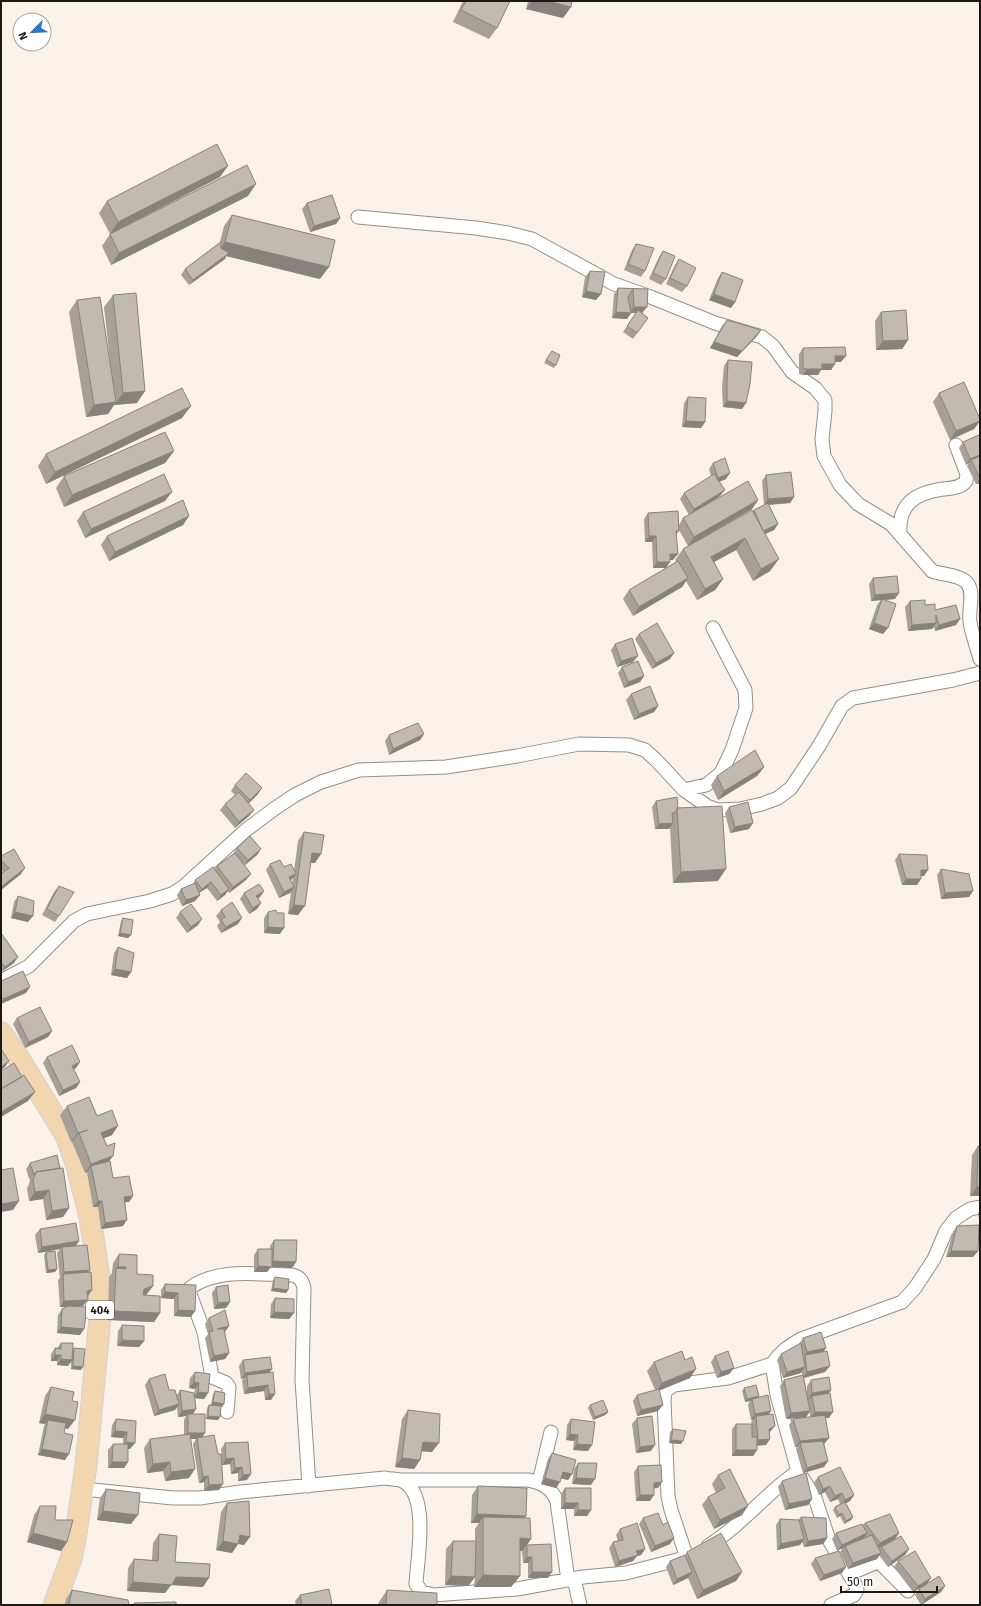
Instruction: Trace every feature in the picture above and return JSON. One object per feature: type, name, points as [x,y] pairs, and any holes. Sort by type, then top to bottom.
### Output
[{"type":"main road","name":"404","points":[[1,1033],[25,1068],[67,1137],[79,1173],[95,1246],[100,1277],[100,1317],[86,1466],[75,1540],[54,1605]]},
{"type":"street","points":[[358,218],[476,228],[508,233],[532,239],[614,284],[715,323],[762,336],[773,346],[792,372],[815,388],[825,400],[822,439],[824,456],[840,485],[858,504],[890,524],[932,571],[957,577],[968,584],[971,591],[970,622],[980,659]]},
{"type":"street","points":[[900,534],[900,519],[903,509],[911,501],[922,493],[957,487],[966,481],[967,474],[956,445]]},
{"type":"street","points":[[684,790],[706,785],[721,773],[732,750],[746,708],[745,690],[713,628]]},
{"type":"street","points":[[1,981],[29,966],[74,921],[86,914],[150,901],[172,894],[183,887],[246,830],[294,795],[321,782],[359,770],[446,767],[517,756],[579,744],[629,745],[645,750],[684,790],[707,806],[718,810],[740,809],[762,804],[778,798],[791,788],[819,746],[842,706],[848,701],[854,698],[953,680],[980,673]]},
{"type":"street","points":[[686,1558],[668,1496],[664,1395],[666,1389],[674,1385],[715,1380],[772,1364],[778,1355],[801,1339],[902,1302],[916,1288],[934,1259],[946,1230],[956,1218],[970,1209],[980,1207]]},
{"type":"street","points":[[227,1412],[229,1387],[226,1383],[212,1377],[204,1332],[190,1294],[190,1288],[212,1277],[224,1274],[292,1275],[298,1277],[302,1281],[304,1288],[302,1380],[309,1486]]},
{"type":"street","points":[[772,1364],[777,1395],[798,1471],[815,1498],[829,1540],[856,1586],[856,1593],[831,1605]]},
{"type":"street","points":[[539,1482],[551,1432]]},
{"type":"street","points":[[401,1480],[414,1492],[420,1509],[416,1584],[422,1592],[444,1596],[503,1591],[571,1579],[626,1573],[686,1558],[722,1538],[772,1491],[798,1471]]},
{"type":"street","points":[[82,1489],[173,1498],[200,1498],[240,1492],[384,1478],[401,1480],[528,1480],[539,1482],[550,1490],[555,1496],[571,1579],[580,1605]]},
{"type":"street","points":[[849,1574],[877,1562],[880,1563],[908,1591]]},
{"type":"building","points":[[466,1],[510,1],[497,28],[461,10]]},
{"type":"building","points":[[548,1],[572,1],[571,7]]},
{"type":"building","points":[[217,144],[228,166],[118,222],[107,201]]},
{"type":"building","points":[[247,165],[256,184],[119,253],[110,234]]},
{"type":"building","points":[[332,195],[340,218],[314,226],[307,203]]},
{"type":"building","points":[[232,215],[335,240],[329,267],[225,242]]},
{"type":"building","points":[[221,242],[221,248],[229,253],[193,280],[185,269]]},
{"type":"building","points":[[636,244],[654,248],[645,271],[628,264]]},
{"type":"building","points":[[663,251],[675,256],[666,279],[653,273]]},
{"type":"building","points":[[679,259],[696,268],[687,286],[670,278]]},
{"type":"building","points":[[590,271],[605,272],[601,294],[586,291]]},
{"type":"building","points":[[722,272],[743,280],[735,302],[714,294]]},
{"type":"building","points":[[618,288],[648,289],[647,307],[634,307],[633,289],[628,297],[631,313],[616,312]]},
{"type":"building","points":[[136,293],[145,391],[123,393],[113,295]]},
{"type":"building","points":[[100,297],[116,402],[94,405],[77,300]]},
{"type":"building","points":[[638,310],[648,318],[637,333],[627,326]]},
{"type":"building","points":[[906,310],[908,340],[883,341],[881,312]]},
{"type":"building","points":[[727,320],[761,330],[742,351],[714,342]]},
{"type":"building","points":[[845,347],[846,356],[835,356],[835,364],[822,364],[822,369],[803,368],[803,348]]},
{"type":"building","points":[[552,351],[560,355],[556,365],[546,360]]},
{"type":"building","points":[[728,360],[752,362],[750,384],[746,403],[727,401]]},
{"type":"building","points":[[964,382],[980,421],[956,431],[939,393]]},
{"type":"building","points":[[182,388],[191,406],[55,472],[46,454]]},
{"type":"building","points":[[688,397],[706,398],[705,422],[686,421]]},
{"type":"building","points":[[165,432],[174,451],[72,495],[64,476]]},
{"type":"building","points":[[979,435],[980,455],[970,459],[963,442]]},
{"type":"building","points":[[980,456],[980,478],[971,460]]},
{"type":"building","points":[[725,458],[730,473],[718,478],[713,463]]},
{"type":"building","points":[[791,472],[794,497],[768,499],[766,475]]},
{"type":"building","points":[[164,474],[172,492],[91,529],[83,512]]},
{"type":"building","points":[[714,474],[725,490],[694,509],[684,493]]},
{"type":"building","points":[[748,481],[758,500],[694,537],[683,518]]},
{"type":"building","points":[[183,500],[189,516],[115,552],[107,536]]},
{"type":"building","points":[[768,503],[778,524],[763,531],[754,510]]},
{"type":"building","points":[[752,510],[779,559],[761,569],[745,538],[711,557],[723,579],[705,589],[683,549]]},
{"type":"building","points":[[678,511],[679,531],[676,531],[678,554],[670,554],[670,562],[657,562],[656,536],[649,536],[648,513]]},
{"type":"building","points":[[678,561],[688,578],[639,607],[629,590]]},
{"type":"building","points":[[897,576],[899,593],[875,595],[873,578]]},
{"type":"building","points":[[882,599],[896,604],[888,628],[874,623]]},
{"type":"building","points":[[925,600],[925,605],[935,604],[935,610],[956,605],[960,619],[939,625],[936,615],[936,623],[912,625],[910,601]]},
{"type":"building","points":[[657,623],[674,653],[656,663],[639,634]]},
{"type":"building","points":[[632,638],[638,656],[621,661],[615,644]]},
{"type":"building","points":[[638,661],[644,676],[628,682],[622,667]]},
{"type":"building","points":[[650,686],[658,706],[639,714],[631,694]]},
{"type":"building","points":[[418,723],[424,734],[393,749],[389,735]]},
{"type":"building","points":[[755,750],[764,767],[724,791],[717,776]]},
{"type":"building","points":[[246,773],[262,788],[250,800],[235,785]]},
{"type":"building","points":[[239,792],[254,810],[239,822],[225,804]]},
{"type":"building","points":[[677,797],[678,808],[674,813],[672,813],[673,823],[659,824],[656,801]]},
{"type":"building","points":[[748,802],[753,823],[735,827],[729,807]]},
{"type":"building","points":[[722,806],[726,869],[681,872],[677,808]]},
{"type":"building","points":[[304,832],[324,835],[321,854],[312,853],[305,906],[294,905]]},
{"type":"building","points":[[250,836],[261,849],[248,860],[237,848]]},
{"type":"building","points":[[14,849],[25,868],[1,887],[1,874],[9,868],[1,860],[1,856]]},
{"type":"building","points":[[235,853],[251,874],[233,887],[217,866]]},
{"type":"building","points":[[899,854],[927,855],[928,870],[921,870],[921,879],[906,879]]},
{"type":"building","points":[[280,860],[284,867],[291,864],[296,874],[289,877],[294,887],[284,892],[270,864]]},
{"type":"building","points":[[213,867],[229,889],[221,895],[211,882],[202,889],[195,880]]},
{"type":"building","points":[[941,869],[969,874],[973,891],[945,893]]},
{"type":"building","points":[[195,883],[200,895],[186,900],[181,889]]},
{"type":"building","points":[[259,884],[264,891],[256,896],[261,903],[253,908],[244,893]]},
{"type":"building","points":[[59,886],[74,892],[59,916],[47,909]]},
{"type":"building","points":[[18,896],[34,901],[33,916],[15,912]]},
{"type":"building","points":[[232,902],[242,918],[226,927],[221,920],[225,917],[221,910]]},
{"type":"building","points":[[191,904],[202,919],[191,927],[180,912]]},
{"type":"building","points":[[276,910],[277,913],[284,913],[284,928],[268,927],[268,912]]},
{"type":"building","points":[[123,918],[133,920],[131,935],[120,933]]},
{"type":"building","points":[[1,933],[18,957],[5,967],[1,962]]},
{"type":"building","points":[[118,947],[134,953],[131,972],[115,969]]},
{"type":"building","points":[[23,971],[30,987],[3,999],[1,996],[1,981]]},
{"type":"building","points":[[40,1007],[52,1031],[29,1042],[17,1018]]},
{"type":"building","points":[[72,1045],[80,1062],[72,1066],[80,1082],[63,1090],[47,1057]]},
{"type":"building","points":[[1,1049],[9,1061],[1,1067]]},
{"type":"building","points":[[14,1063],[22,1077],[1,1089],[1,1071]]},
{"type":"building","points":[[24,1075],[35,1092],[1,1112],[1,1089]]},
{"type":"building","points":[[89,1097],[97,1116],[112,1110],[118,1126],[101,1133],[107,1146],[115,1143],[113,1156],[91,1164],[79,1133],[88,1130],[78,1133],[67,1106]]},
{"type":"building","points":[[978,1146],[980,1146],[980,1187],[977,1187]]},
{"type":"building","points":[[57,1155],[60,1168],[36,1172],[34,1175],[30,1163]]},
{"type":"building","points":[[110,1161],[113,1178],[129,1176],[133,1196],[124,1197],[127,1220],[105,1223],[102,1201],[98,1201],[91,1166]]},
{"type":"building","points":[[13,1168],[19,1201],[1,1204],[1,1170]]},
{"type":"building","points":[[63,1168],[69,1208],[52,1211],[49,1190],[35,1192],[33,1180],[36,1172]]},
{"type":"building","points":[[76,1223],[79,1241],[42,1247],[40,1229]]},
{"type":"building","points":[[979,1225],[978,1251],[951,1251],[957,1226]]},
{"type":"building","points":[[274,1240],[297,1240],[296,1262],[273,1261]]},
{"type":"building","points":[[87,1245],[90,1270],[64,1272],[62,1247]]},
{"type":"building","points":[[258,1249],[272,1249],[272,1267],[258,1266]]},
{"type":"building","points":[[55,1251],[57,1269],[48,1270],[46,1252]]},
{"type":"building","points":[[119,1254],[137,1255],[137,1274],[153,1275],[153,1286],[144,1289],[143,1295],[160,1296],[160,1313],[114,1311],[116,1268],[126,1269],[126,1267],[118,1267]]},
{"type":"building","points":[[91,1272],[92,1290],[87,1291],[88,1300],[64,1301],[63,1274]]},
{"type":"building","points":[[275,1277],[289,1279],[288,1290],[273,1288]]},
{"type":"building","points":[[165,1284],[196,1285],[195,1311],[178,1310],[178,1293],[165,1292]]},
{"type":"building","points":[[228,1285],[230,1302],[218,1303],[216,1287]]},
{"type":"building","points":[[275,1298],[294,1299],[294,1313],[274,1312]]},
{"type":"building","points":[[68,1306],[87,1307],[84,1329],[61,1327],[62,1309]]},
{"type":"building","points":[[225,1310],[229,1326],[217,1329],[224,1329],[229,1353],[214,1356],[209,1332],[213,1331],[209,1318]]},
{"type":"building","points":[[122,1325],[144,1326],[144,1341],[122,1340]]},
{"type":"building","points":[[821,1332],[826,1348],[807,1352],[803,1338]]},
{"type":"building","points":[[61,1343],[73,1343],[72,1360],[61,1359],[61,1355],[55,1355],[55,1348],[61,1349]]},
{"type":"building","points":[[801,1343],[805,1367],[787,1372],[781,1354]]},
{"type":"building","points":[[74,1348],[85,1349],[83,1367],[73,1366]]},
{"type":"building","points":[[682,1351],[685,1360],[692,1357],[696,1369],[662,1383],[654,1362]]},
{"type":"building","points":[[728,1351],[734,1368],[721,1372],[715,1356]]},
{"type":"building","points":[[827,1351],[830,1366],[807,1372],[805,1355]]},
{"type":"building","points":[[270,1357],[272,1369],[245,1373],[243,1360]]},
{"type":"building","points":[[195,1372],[210,1374],[208,1393],[198,1392],[199,1383],[194,1382]]},
{"type":"building","points":[[273,1372],[275,1394],[269,1394],[268,1385],[248,1388],[247,1375]]},
{"type":"building","points":[[165,1374],[169,1390],[175,1390],[179,1404],[159,1410],[149,1379]]},
{"type":"building","points":[[803,1375],[810,1411],[791,1413],[784,1380]]},
{"type":"building","points":[[829,1377],[831,1390],[812,1393],[811,1380]]},
{"type":"building","points":[[756,1385],[759,1396],[747,1399],[744,1388]]},
{"type":"building","points":[[51,1387],[74,1392],[72,1401],[78,1402],[75,1420],[45,1414]]},
{"type":"building","points":[[659,1389],[663,1405],[641,1410],[637,1395]]},
{"type":"building","points":[[180,1390],[194,1393],[196,1409],[182,1411]]},
{"type":"building","points":[[215,1391],[225,1393],[224,1404],[213,1402]]},
{"type":"building","points":[[830,1393],[833,1412],[815,1412],[812,1396]]},
{"type":"building","points":[[768,1395],[771,1411],[755,1414],[752,1399]]},
{"type":"building","points":[[603,1400],[608,1412],[595,1417],[590,1405]]},
{"type":"building","points":[[209,1405],[221,1406],[220,1417],[208,1416]]},
{"type":"building","points":[[408,1410],[440,1414],[439,1443],[423,1442],[420,1460],[402,1458]]},
{"type":"building","points":[[188,1414],[205,1414],[205,1433],[188,1433]]},
{"type":"building","points":[[773,1414],[775,1426],[769,1429],[770,1439],[758,1440],[756,1416]]},
{"type":"building","points":[[825,1415],[829,1438],[800,1441],[793,1419]]},
{"type":"building","points":[[652,1416],[655,1445],[640,1447],[637,1418]]},
{"type":"building","points":[[116,1419],[136,1421],[135,1443],[126,1442],[127,1432],[115,1431]]},
{"type":"building","points":[[571,1419],[595,1422],[592,1445],[577,1444],[578,1435],[570,1434]]},
{"type":"building","points":[[48,1420],[66,1423],[64,1433],[73,1435],[69,1454],[42,1449]]},
{"type":"building","points":[[736,1424],[752,1424],[752,1437],[757,1437],[757,1450],[736,1450]]},
{"type":"building","points":[[673,1429],[686,1431],[683,1441],[671,1440]]},
{"type":"building","points":[[190,1434],[195,1469],[171,1472],[170,1462],[153,1464],[150,1439]]},
{"type":"building","points":[[214,1435],[218,1454],[221,1454],[223,1484],[209,1485],[208,1476],[203,1477],[197,1438]]},
{"type":"building","points":[[823,1441],[828,1461],[807,1468],[800,1443]]},
{"type":"building","points":[[248,1442],[251,1474],[243,1475],[242,1467],[235,1468],[234,1458],[226,1459],[225,1443]]},
{"type":"building","points":[[113,1444],[128,1444],[128,1462],[112,1462]]},
{"type":"building","points":[[552,1453],[576,1460],[572,1474],[563,1472],[560,1482],[545,1478]]},
{"type":"building","points":[[578,1463],[597,1463],[595,1479],[576,1478]]},
{"type":"building","points":[[661,1465],[662,1482],[654,1483],[654,1495],[640,1495],[638,1466]]},
{"type":"building","points":[[840,1467],[854,1495],[845,1500],[842,1493],[835,1496],[830,1486],[823,1489],[818,1477]]},
{"type":"building","points":[[730,1469],[748,1506],[720,1520],[708,1497],[725,1488],[718,1475]]},
{"type":"building","points":[[806,1473],[812,1499],[789,1504],[782,1481]]},
{"type":"building","points":[[478,1486],[527,1488],[526,1516],[477,1514]]},
{"type":"building","points":[[565,1488],[591,1488],[591,1510],[578,1510],[578,1503],[565,1503]]},
{"type":"building","points":[[106,1489],[140,1493],[138,1515],[103,1511]]},
{"type":"building","points":[[249,1501],[250,1537],[240,1535],[238,1544],[223,1541],[227,1503]]},
{"type":"building","points":[[845,1502],[853,1517],[846,1521],[842,1513],[839,1515],[835,1507]]},
{"type":"building","points":[[40,1506],[56,1506],[55,1520],[73,1520],[67,1542],[33,1533]]},
{"type":"building","points":[[658,1513],[663,1525],[668,1522],[674,1538],[655,1546],[643,1518]]},
{"type":"building","points":[[890,1514],[899,1533],[880,1543],[865,1523]]},
{"type":"building","points":[[483,1517],[530,1518],[531,1539],[520,1538],[520,1576],[483,1575]]},
{"type":"building","points":[[801,1517],[826,1518],[827,1538],[808,1541]]},
{"type":"building","points":[[780,1519],[799,1520],[804,1539],[781,1544]]},
{"type":"building","points":[[637,1523],[645,1549],[636,1551],[638,1555],[619,1561],[613,1542],[623,1540],[620,1529]]},
{"type":"building","points":[[862,1524],[867,1533],[842,1545],[836,1533]]},
{"type":"building","points":[[721,1533],[742,1572],[703,1590],[687,1552]]},
{"type":"building","points":[[159,1534],[177,1536],[175,1562],[210,1564],[209,1578],[176,1577],[172,1585],[133,1582],[134,1559],[158,1561]]},
{"type":"building","points":[[872,1535],[881,1553],[853,1563],[845,1546]]},
{"type":"building","points":[[901,1536],[909,1549],[892,1561],[881,1547]]},
{"type":"building","points":[[453,1541],[476,1541],[475,1577],[451,1576]]},
{"type":"building","points":[[551,1544],[552,1572],[532,1572],[532,1557],[527,1557],[527,1545]]},
{"type":"building","points":[[839,1551],[846,1567],[824,1575],[815,1558]]},
{"type":"building","points":[[915,1551],[931,1578],[918,1586],[898,1561]]},
{"type":"building","points":[[685,1555],[692,1572],[677,1579],[670,1561]]},
{"type":"building","points":[[939,1576],[945,1586],[925,1599],[919,1589]]},
{"type":"building","points":[[329,1589],[332,1605],[302,1605],[300,1595]]},
{"type":"building","points":[[72,1590],[128,1600],[129,1605],[69,1605]]},
{"type":"building","points":[[387,1590],[437,1593],[437,1605],[386,1605]]},
{"type":"building","points":[[176,1602],[176,1605],[134,1605],[134,1603]]}]
